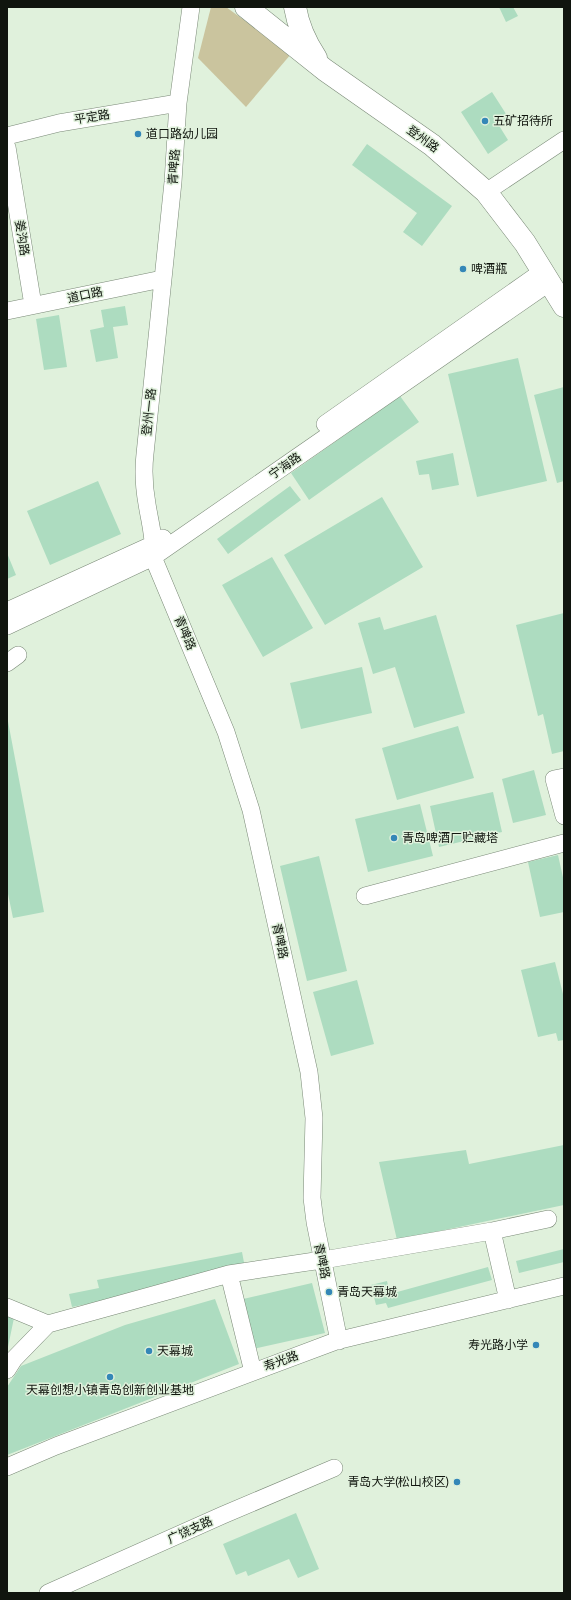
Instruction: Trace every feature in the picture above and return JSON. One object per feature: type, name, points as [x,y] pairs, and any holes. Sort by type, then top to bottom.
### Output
[{"type":"main road","name":"登州路","points":[[246,7],[325,70],[432,145],[486,192],[525,243],[564,306]]},
{"type":"main road","points":[[277,7],[282,7]]},
{"type":"main road","points":[[295,7],[303,35],[315,57],[325,70]]},
{"type":"street","name":"青啤路","points":[[162,279],[174,182],[178,103],[191,7]]},
{"type":"street","name":"平定路","points":[[7,136],[59,123],[178,103]]},
{"type":"street","points":[[486,192],[564,140]]},
{"type":"street","name":"姜沟路","points":[[7,147],[33,305]]},
{"type":"street","name":"宁海路","points":[[7,626],[154,551],[546,277]]},
{"type":"street","name":"道口路","points":[[7,311],[162,279]]},
{"type":"street","name":"登州一路","points":[[154,551],[143,471],[162,279]]},
{"type":"street","name":"青啤路","points":[[154,551],[226,732],[251,810],[309,1072],[314,1118],[312,1198],[315,1222],[339,1341]]},
{"type":"street","name":"宁海路","points":[[7,611],[154,551]]},
{"type":"street","points":[[564,777],[554,779],[564,816]]},
{"type":"street","points":[[365,896],[564,843]]},
{"type":"street","points":[[7,1370],[14,1359],[48,1324],[229,1274],[492,1231],[548,1218]]},
{"type":"street","points":[[492,1231],[508,1300]]},
{"type":"street","points":[[229,1274],[253,1372]]},
{"type":"street","name":"寿光路","points":[[7,1467],[56,1446],[339,1341],[564,1286]]},
{"type":"street","points":[[7,1307],[48,1324]]},
{"type":"street","name":"广饶支路","points":[[48,1593],[334,1468]]},
{"type":"shaded area","points":[[211,7],[226,7],[291,54],[246,107],[198,58]]},
{"type":"building","points":[[499,7],[513,7],[518,16],[506,22]]},
{"type":"building","name":"五矿招待所","points":[[492,92],[508,117],[498,124],[508,140],[488,154],[461,112]]},
{"type":"building","points":[[367,144],[452,206],[422,246],[403,232],[417,213],[352,165]]},
{"type":"building","points":[[125,306],[128,325],[113,327],[118,358],[96,362],[90,330],[104,327],[101,310]]},
{"type":"building","points":[[59,315],[67,367],[44,370],[36,319]]},
{"type":"building","points":[[518,358],[547,481],[477,497],[448,374]]},
{"type":"building","points":[[564,387],[564,481],[557,483],[534,395]]},
{"type":"building","points":[[400,396],[419,422],[309,500],[291,473]]},
{"type":"building","points":[[453,453],[459,485],[432,490],[429,474],[419,475],[416,461]]},
{"type":"building","points":[[98,481],[121,534],[50,565],[27,511]]},
{"type":"building","points":[[290,486],[301,500],[228,554],[217,539]]},
{"type":"building","points":[[382,497],[423,567],[325,625],[284,555]]},
{"type":"building","points":[[7,553],[16,575],[7,579]]},
{"type":"building","points":[[272,557],[313,628],[263,657],[222,585]]},
{"type":"building","points":[[564,613],[564,751],[552,754],[543,714],[538,716],[516,625]]},
{"type":"building","points":[[436,615],[465,713],[414,728],[395,667],[373,674],[358,623],[380,617],[384,630]]},
{"type":"building","points":[[362,667],[372,713],[301,729],[290,683]]},
{"type":"building","points":[[7,716],[44,912],[13,918],[7,889]]},
{"type":"building","points":[[458,726],[474,778],[397,800],[382,748]]},
{"type":"building","points":[[534,770],[546,815],[513,823],[502,779]]},
{"type":"building","points":[[493,792],[502,832],[439,847],[430,806]]},
{"type":"building","name":"青岛啤酒厂贮藏塔","points":[[420,804],[433,856],[368,872],[355,819]]},
{"type":"building","points":[[558,855],[564,882],[564,912],[540,917],[528,862]]},
{"type":"building","points":[[319,856],[347,971],[307,981],[280,866]]},
{"type":"building","points":[[555,962],[564,998],[564,1040],[558,1041],[556,1033],[538,1037],[521,970]]},
{"type":"building","points":[[357,980],[374,1044],[331,1056],[313,992]]},
{"type":"building","points":[[564,1145],[564,1205],[397,1240],[379,1162],[466,1150],[469,1164]]},
{"type":"building","points":[[564,1249],[564,1262],[519,1273],[516,1261]]},
{"type":"building","points":[[242,1252],[246,1273],[72,1307],[69,1294],[99,1288],[97,1280]]},
{"type":"building","points":[[488,1267],[492,1280],[388,1308],[386,1303],[376,1305],[371,1285],[387,1281],[390,1294]]},
{"type":"building","points":[[312,1283],[325,1333],[253,1349],[239,1300]]},
{"type":"building","name":"天幕创想小镇青岛创新创业基地","points":[[215,1299],[239,1364],[7,1455],[7,1387],[21,1366],[125,1325]]},
{"type":"building","points":[[7,1311],[15,1313],[8,1347],[7,1347]]},
{"type":"building","points":[[296,1513],[319,1569],[298,1578],[289,1559],[248,1576],[246,1571],[236,1575],[223,1544]]},
{"type":"place","name":"五矿招待所","points":[[485,121]]},
{"type":"place","name":"道口路幼儿园","points":[[138,134]]},
{"type":"place","name":"啤酒瓶","points":[[463,269]]},
{"type":"place","name":"青岛啤酒厂贮藏塔","points":[[394,838]]},
{"type":"place","name":"青岛天幕城","points":[[329,1292]]},
{"type":"place","name":"寿光路小学","points":[[536,1345]]},
{"type":"place","name":"天幕城","points":[[149,1351]]},
{"type":"place","name":"天幕创想小镇青岛创新创业基地","points":[[110,1377]]},
{"type":"place","name":"青岛大学(松山校区)","points":[[457,1482]]}]
